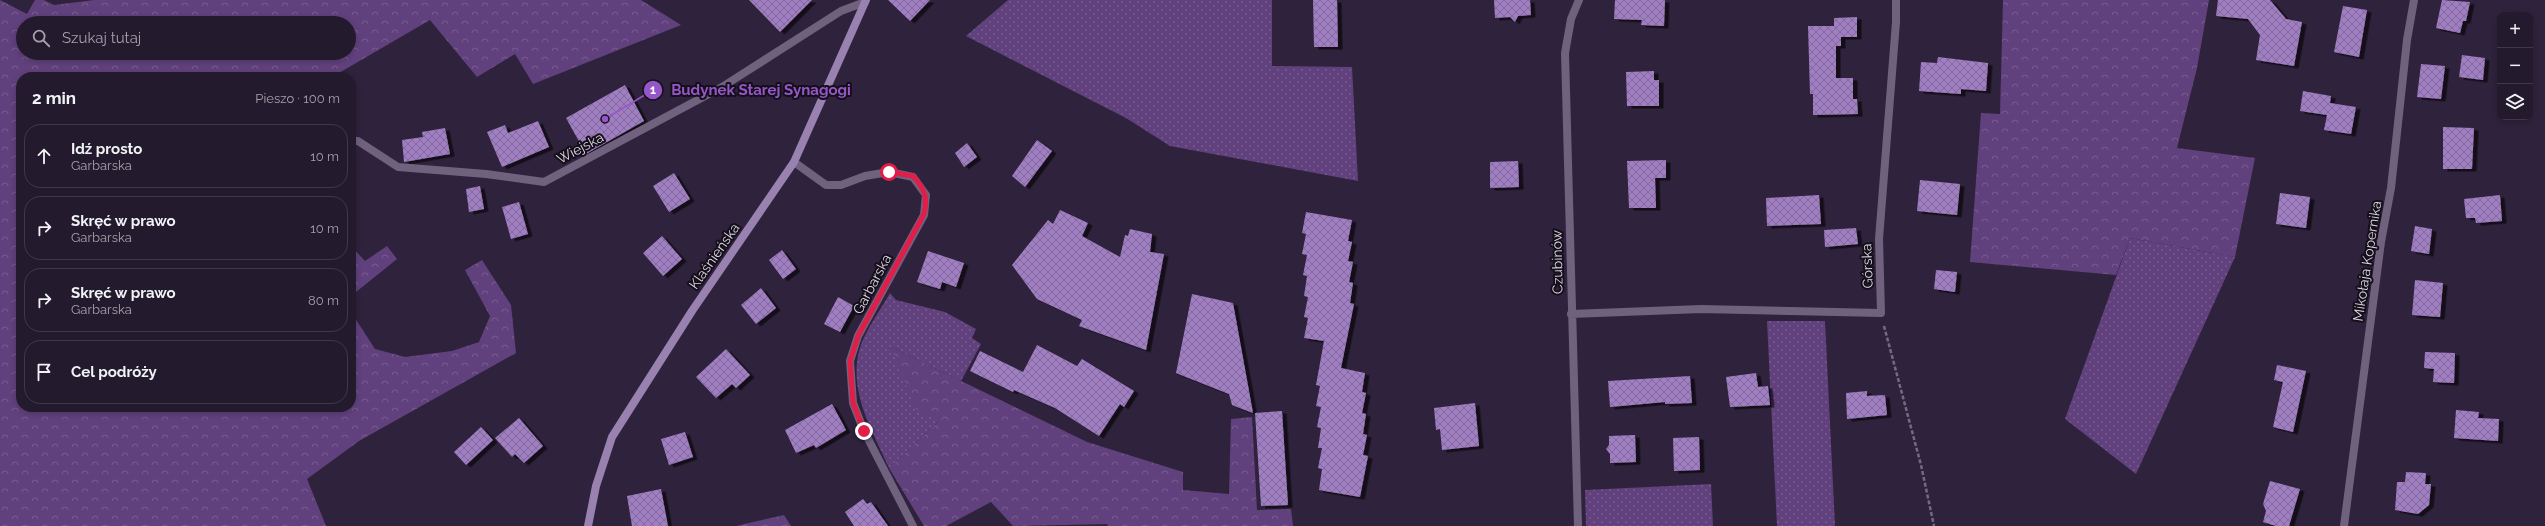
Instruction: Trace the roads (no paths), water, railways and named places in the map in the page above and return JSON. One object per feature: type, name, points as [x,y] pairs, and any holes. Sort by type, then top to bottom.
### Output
[{"type":"street","name":"Czubinów","points":[[1578,526],[1565,53],[1571,19],[1579,0]]},
{"type":"street","name":"Górska","points":[[1571,314],[1701,309],[1881,313],[1879,239],[1896,22],[1896,0]]},
{"type":"street","name":"Mikołaja Kopernika","points":[[2344,526],[2381,242],[2391,188],[2407,40],[2414,0]]},
{"type":"street","name":"Wiejska","points":[[356,141],[398,167],[486,174],[544,182],[722,87],[841,11],[866,1]]},
{"type":"street","name":"Klaśnieńska","points":[[588,526],[596,486],[612,436],[692,311],[794,162],[866,1]]},
{"type":"street","name":"Garbarska","points":[[794,162],[826,185],[841,185],[865,176],[889,172],[913,176],[926,195],[924,214],[858,336],[850,361],[853,403],[864,431],[913,526]]},
{"type":"place","name":"Budynek Starej Synagogi","points":[[605,119]]}]
